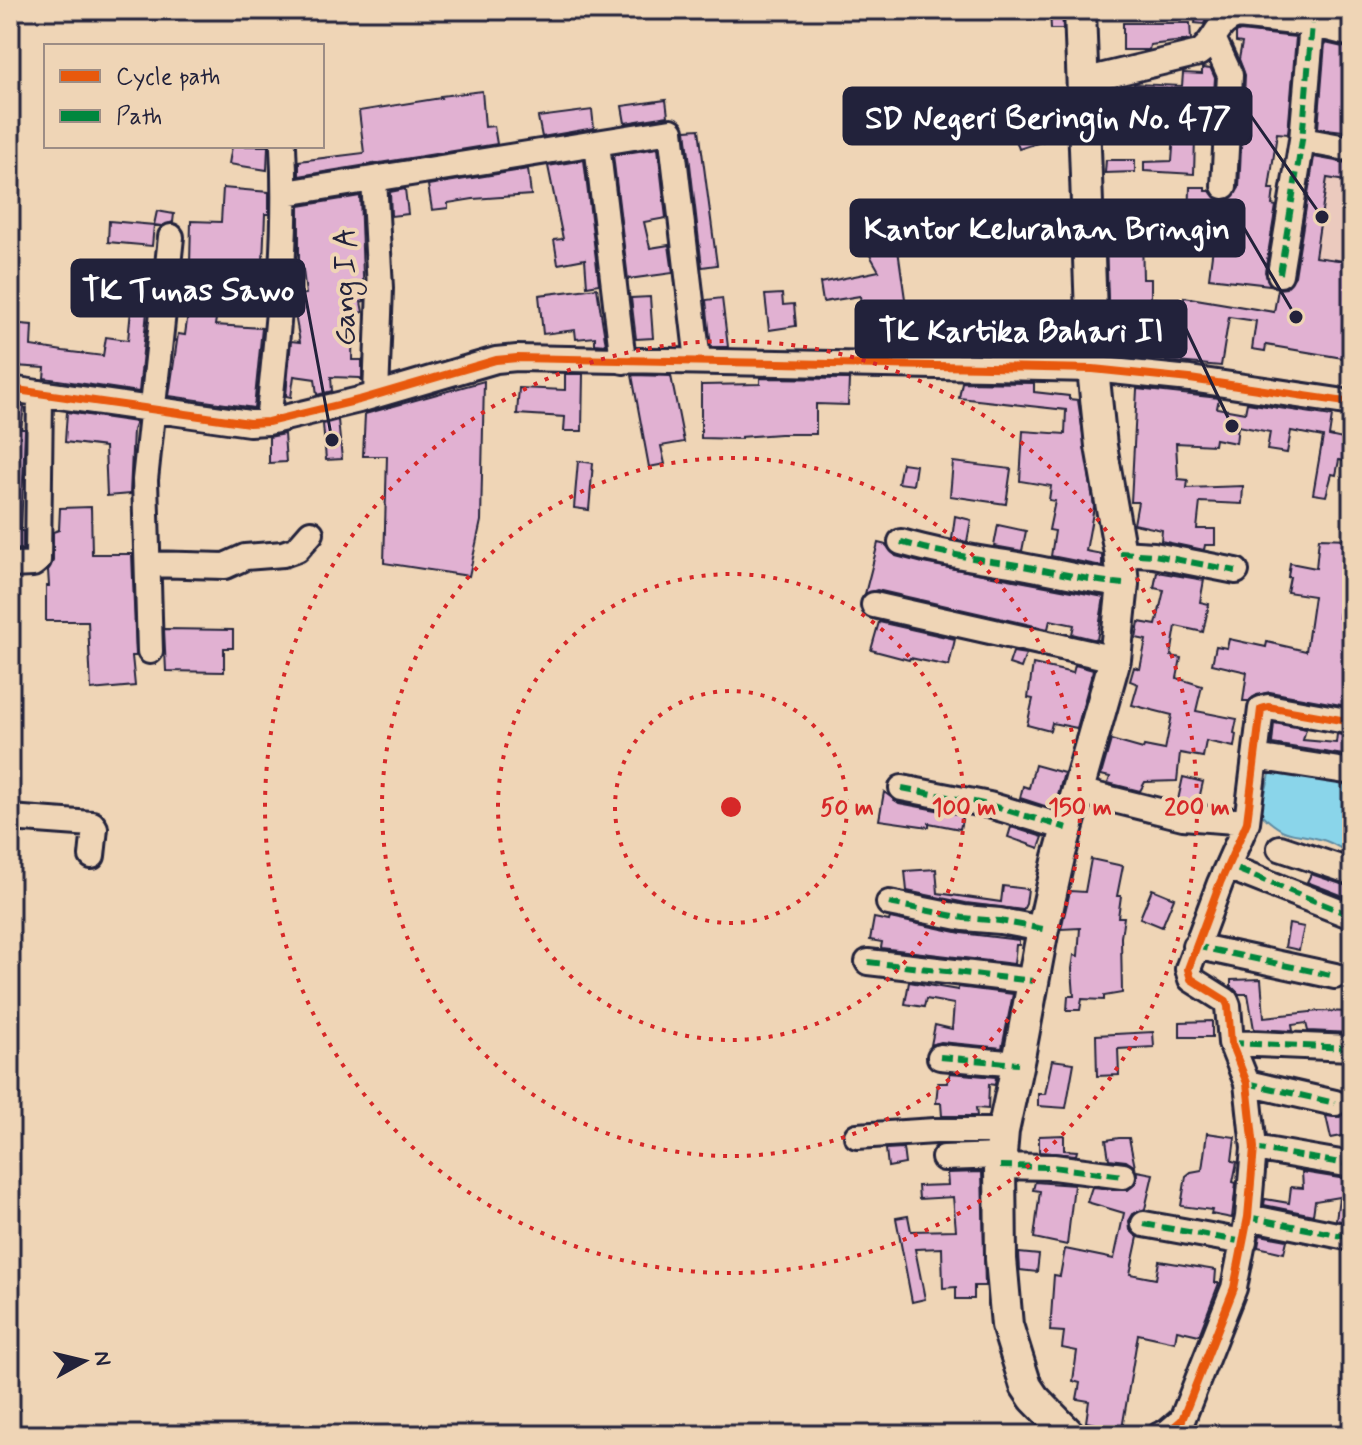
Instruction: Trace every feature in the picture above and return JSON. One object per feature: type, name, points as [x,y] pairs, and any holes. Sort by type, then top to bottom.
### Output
[{"type":"main road","points":[[1070,1435],[1026,1386],[1007,1325],[1001,1259],[1001,1151],[1043,929],[1067,828],[1115,659],[1123,584],[1101,446],[1093,369],[1080,10]]},
{"type":"street","points":[[1083,81],[1199,53],[1220,25],[1238,16],[1278,15],[1352,34]]},
{"type":"street","points":[[1280,274],[1302,140],[1312,24]]},
{"type":"street","points":[[1213,38],[1230,75],[1224,186]]},
{"type":"street","points":[[286,193],[672,132],[698,361]]},
{"type":"street","points":[[1302,140],[1352,149]]},
{"type":"street","points":[[597,144],[623,361]]},
{"type":"street","points":[[268,422],[283,288],[286,193],[283,148]]},
{"type":"street","name":"Gang I A","points":[[374,179],[380,288],[376,395]]},
{"type":"street","points":[[150,651],[145,480],[171,237]]},
{"type":"street","points":[[10,389],[249,423],[268,422],[376,395],[496,360],[698,361],[1093,369],[1190,379],[1352,403]]},
{"type":"street","points":[[10,565],[33,564],[38,560],[40,393]]},
{"type":"street","points":[[148,564],[225,566],[245,557],[283,554],[297,549],[311,533]]},
{"type":"street","points":[[901,542],[970,559],[1007,563],[1082,580],[1123,584]]},
{"type":"street","points":[[1120,553],[1154,555],[1236,571]]},
{"type":"street","points":[[874,605],[1115,659]]},
{"type":"street","points":[[1160,1435],[1182,1420],[1234,1288],[1248,1217],[1254,1148],[1247,1083],[1231,1043],[1226,1001],[1188,974],[1195,946],[1247,822],[1259,712],[1263,707],[1352,722]]},
{"type":"street","points":[[1255,757],[1352,772]]},
{"type":"street","points":[[902,788],[989,805],[1067,828]]},
{"type":"street","points":[[1078,791],[1183,817],[1247,822]]},
{"type":"street","points":[[10,818],[92,824],[95,828],[92,856]]},
{"type":"street","points":[[1280,848],[1352,872]]},
{"type":"street","points":[[1228,867],[1352,916]]},
{"type":"street","points":[[889,903],[1043,929]]},
{"type":"street","points":[[1195,946],[1335,976]]},
{"type":"street","points":[[868,962],[1033,981]]},
{"type":"street","points":[[1231,1043],[1352,1048]]},
{"type":"street","points":[[940,1057],[1018,1064]]},
{"type":"street","points":[[1247,1083],[1335,1103]]},
{"type":"street","points":[[857,1136],[958,1131],[1001,1151],[1053,1167],[1123,1176]]},
{"type":"street","points":[[1254,1148],[1352,1165]]},
{"type":"street","points":[[944,1158],[1001,1151]]},
{"type":"street","points":[[1248,1217],[1352,1238]]},
{"type":"street","points":[[1144,1224],[1244,1242]]},
{"type":"shaded area","points":[[1303,147],[1352,154],[1352,290],[1283,280]]},
{"type":"green space","points":[[1107,10],[1191,10],[1190,15],[1109,16]]},
{"type":"water","points":[[1279,772],[1352,786],[1352,854],[1323,840],[1284,831],[1260,813],[1270,774]]},
{"type":"building","points":[[1050,10],[1062,10],[1063,29],[1051,29]]},
{"type":"building","points":[[1197,10],[1210,10],[1204,24],[1195,23]]},
{"type":"building","points":[[1318,10],[1352,10],[1351,18]]},
{"type":"building","points":[[1123,23],[1190,23],[1191,40],[1150,45],[1149,50],[1123,50]]},
{"type":"building","points":[[1236,33],[1296,37],[1288,134],[1277,133],[1269,189],[1274,189],[1272,205],[1276,206],[1265,272],[1270,285],[1209,278],[1215,231],[1189,230],[1190,187],[1205,187],[1205,191],[1224,201],[1231,199],[1239,188],[1242,129],[1245,129],[1249,98],[1244,97],[1245,75],[1239,59],[1242,43],[1236,42]]},
{"type":"building","points":[[1325,43],[1352,49],[1352,132],[1318,128]]},
{"type":"building","points":[[1202,68],[1211,69],[1215,78],[1211,140],[1195,138],[1194,174],[1144,171],[1144,162],[1172,161],[1174,134],[1107,131],[1108,109],[1133,110],[1134,84],[1182,86],[1183,73],[1202,74]]},
{"type":"building","points":[[482,91],[485,127],[494,126],[497,144],[299,176],[299,161],[364,153],[359,111]]},
{"type":"building","points":[[1065,92],[1066,134],[1019,149],[1006,109]]},
{"type":"building","points":[[666,100],[668,116],[625,123],[622,106]]},
{"type":"building","points":[[592,110],[594,128],[542,137],[538,117]]},
{"type":"building","points":[[699,129],[717,265],[702,267],[686,130]]},
{"type":"building","points":[[232,148],[268,148],[267,170],[229,164]]},
{"type":"building","points":[[658,148],[666,218],[644,222],[650,248],[669,245],[673,273],[628,279],[613,155]]},
{"type":"building","points":[[1314,157],[1352,164],[1352,182],[1327,178],[1315,257],[1352,262],[1352,332],[1348,331],[1343,358],[1266,345],[1265,351],[1252,349],[1256,321],[1229,317],[1221,366],[1166,361],[1166,357],[1110,354],[1105,214],[1120,214],[1119,210],[1150,210],[1154,236],[1142,236],[1143,279],[1151,279],[1151,298],[1184,301],[1184,297],[1274,312],[1278,289],[1286,288],[1295,276]]},
{"type":"building","points":[[584,160],[599,284],[587,286],[585,259],[558,264],[554,240],[563,239],[548,166]]},
{"type":"building","points":[[1106,160],[1135,160],[1135,172],[1105,173]]},
{"type":"building","points":[[528,169],[531,195],[473,199],[448,203],[448,208],[432,210],[428,185]]},
{"type":"building","points":[[223,188],[269,192],[263,262],[267,262],[266,289],[228,288],[228,294],[220,293],[215,325],[262,328],[254,408],[169,396],[178,334],[185,335],[189,306],[183,306],[190,265],[191,221],[221,222]]},
{"type":"building","points":[[405,189],[408,214],[391,216],[390,192]]},
{"type":"building","points":[[360,196],[364,301],[361,302],[363,312],[353,314],[352,360],[362,360],[362,381],[360,378],[331,377],[332,391],[317,395],[315,379],[294,376],[291,397],[286,396],[291,341],[300,342],[295,296],[306,294],[303,270],[299,270],[299,206]]},
{"type":"building","points":[[157,211],[174,214],[173,222],[154,225]]},
{"type":"building","points":[[903,220],[915,240],[898,250],[909,327],[865,333],[860,296],[823,302],[820,283],[879,271],[863,243]]},
{"type":"building","points":[[109,221],[154,225],[152,246],[108,242]]},
{"type":"building","points":[[127,269],[151,271],[139,392],[44,378],[45,368],[15,366],[16,359],[10,358],[10,323],[32,325],[31,346],[63,351],[103,356],[106,337],[128,340],[131,310],[123,309]]},
{"type":"building","points":[[597,288],[606,345],[595,344],[595,337],[576,339],[575,330],[543,334],[539,295]]},
{"type":"building","points":[[782,294],[783,305],[794,304],[796,326],[769,330],[765,295]]},
{"type":"building","points":[[650,297],[653,338],[636,339],[631,298]]},
{"type":"building","points":[[722,298],[728,347],[711,347],[706,300]]},
{"type":"building","points":[[565,374],[583,374],[582,431],[564,431],[565,417],[517,414],[519,388],[565,390]]},
{"type":"building","points":[[632,375],[671,376],[684,442],[661,446],[665,464],[649,467]]},
{"type":"building","points":[[760,378],[849,379],[848,405],[816,404],[816,434],[701,438],[701,385],[760,384]]},
{"type":"building","points":[[484,381],[481,521],[469,576],[384,563],[387,456],[363,456],[365,414]]},
{"type":"building","points":[[962,382],[1034,383],[1034,392],[1078,400],[1094,507],[1086,551],[1102,554],[1102,566],[1051,556],[1055,531],[1049,530],[1055,501],[1049,500],[1051,486],[1020,481],[1023,431],[1065,434],[1066,410],[959,398]]},
{"type":"building","points":[[1137,389],[1219,398],[1217,408],[1245,413],[1247,403],[1332,416],[1329,436],[1352,441],[1352,463],[1339,460],[1326,496],[1313,494],[1323,437],[1291,431],[1287,453],[1267,450],[1270,432],[1238,426],[1236,443],[1215,439],[1214,445],[1176,443],[1178,479],[1188,480],[1187,488],[1243,486],[1242,504],[1200,502],[1197,529],[1215,529],[1215,545],[1205,545],[1204,550],[1161,541],[1162,530],[1134,524],[1138,502],[1131,502]]},
{"type":"building","points":[[10,405],[24,407],[21,429],[25,429],[23,549],[10,550]]},
{"type":"building","points":[[67,412],[136,422],[130,494],[107,496],[105,447],[65,442]]},
{"type":"building","points":[[338,420],[342,459],[326,460],[323,424]]},
{"type":"building","points":[[284,434],[286,462],[269,463],[269,437]]},
{"type":"building","points":[[578,461],[593,463],[589,510],[574,508]]},
{"type":"building","points":[[953,462],[1011,469],[1006,504],[950,496]]},
{"type":"building","points":[[902,463],[916,465],[913,485],[898,483]]},
{"type":"building","points":[[91,507],[92,554],[132,554],[135,686],[91,690],[88,621],[46,621],[46,586],[49,586],[53,532],[59,530],[60,508]]},
{"type":"building","points":[[955,516],[971,520],[967,542],[952,539]]},
{"type":"building","points":[[998,525],[1026,531],[1022,551],[994,546]]},
{"type":"building","points":[[1319,538],[1350,539],[1339,618],[1352,620],[1345,657],[1352,658],[1348,685],[1352,686],[1352,707],[1270,692],[1243,701],[1247,672],[1212,664],[1216,646],[1227,648],[1229,639],[1266,647],[1267,642],[1306,651],[1314,596],[1287,592],[1288,577],[1290,563],[1316,568]]},
{"type":"building","points":[[878,543],[886,545],[896,556],[923,563],[1104,597],[1097,640],[1072,634],[1074,625],[1050,620],[1048,629],[877,590],[865,594]]},
{"type":"building","points":[[1157,572],[1204,580],[1200,602],[1209,604],[1203,632],[1176,626],[1171,656],[1181,658],[1177,678],[1202,686],[1196,711],[1237,719],[1236,734],[1234,747],[1206,741],[1203,757],[1180,753],[1177,781],[1145,782],[1140,791],[1108,783],[1110,777],[1101,775],[1111,740],[1143,749],[1144,746],[1165,750],[1172,715],[1132,705],[1138,684],[1130,681],[1134,667],[1140,669],[1146,640],[1136,638],[1139,622],[1156,625],[1164,590],[1154,588]]},
{"type":"building","points":[[879,622],[955,639],[949,666],[871,650]]},
{"type":"building","points":[[164,629],[233,630],[233,648],[224,648],[224,672],[166,671]]},
{"type":"building","points":[[1013,652],[1026,654],[1021,668],[1009,664]]},
{"type":"building","points":[[1033,664],[1073,673],[1075,665],[1093,670],[1077,728],[1052,723],[1050,731],[1027,725],[1033,699],[1028,698]]},
{"type":"building","points":[[1274,723],[1306,729],[1303,740],[1336,743],[1337,734],[1352,737],[1350,756],[1272,744]]},
{"type":"building","points":[[1035,765],[1064,773],[1054,809],[1020,798],[1023,786],[1029,788]]},
{"type":"building","points":[[1183,777],[1203,782],[1198,803],[1178,800]]},
{"type":"building","points":[[884,792],[899,803],[963,815],[960,829],[929,823],[929,827],[879,820]]},
{"type":"building","points":[[1011,827],[1043,837],[1039,848],[1008,837]]},
{"type":"building","points":[[1091,859],[1123,866],[1117,896],[1121,896],[1118,917],[1124,917],[1121,937],[1122,993],[1104,996],[1104,1000],[1082,999],[1080,1010],[1067,1010],[1068,996],[1074,996],[1072,969],[1074,955],[1078,956],[1080,928],[1061,929],[1070,891],[1085,892]]},
{"type":"building","points":[[936,869],[938,893],[1001,902],[1003,886],[1028,889],[1026,904],[1023,910],[907,891],[905,871]]},
{"type":"building","points":[[1311,874],[1352,887],[1346,897],[1307,882]]},
{"type":"building","points":[[1152,889],[1174,898],[1162,927],[1140,918]]},
{"type":"building","points":[[874,918],[889,921],[890,918],[961,933],[1019,940],[1019,945],[1016,945],[1014,964],[881,948],[882,942],[870,940]]},
{"type":"building","points":[[1289,924],[1304,927],[1299,950],[1285,947]]},
{"type":"building","points":[[1261,979],[1264,1017],[1320,1011],[1352,1012],[1352,1033],[1308,1031],[1306,1023],[1292,1025],[1293,1031],[1254,1029],[1248,994],[1239,994],[1231,986],[1231,980]]},
{"type":"building","points":[[909,982],[1013,994],[1002,1048],[941,1042],[931,1045],[935,1025],[952,1029],[954,1004],[926,999],[924,1007],[905,1004]]},
{"type":"building","points":[[1212,1021],[1212,1037],[1180,1037],[1180,1022]]},
{"type":"building","points":[[1153,1032],[1154,1047],[1118,1049],[1119,1075],[1097,1076],[1096,1035]]},
{"type":"building","points":[[1052,1060],[1074,1063],[1066,1108],[1038,1106],[1038,1094],[1045,1094]]},
{"type":"building","points":[[950,1073],[996,1077],[995,1085],[989,1084],[988,1109],[976,1108],[977,1116],[942,1116],[941,1103],[936,1103],[938,1083],[947,1083]]},
{"type":"building","points":[[1348,1109],[1352,1134],[1331,1138],[1326,1116],[1340,1117]]},
{"type":"building","points":[[1207,1133],[1235,1137],[1232,1161],[1237,1162],[1232,1218],[1211,1214],[1212,1210],[1181,1206],[1186,1176],[1202,1170]]},
{"type":"building","points":[[1064,1135],[1064,1150],[1077,1151],[1076,1155],[1039,1152],[1039,1136]]},
{"type":"building","points":[[1129,1138],[1135,1167],[1126,1161],[1109,1159],[1106,1140]]},
{"type":"building","points":[[903,1148],[905,1164],[888,1167],[886,1149]]},
{"type":"building","points":[[1137,1171],[1153,1174],[1145,1209],[1133,1214],[1129,1221],[1130,1230],[1138,1237],[1130,1274],[1156,1279],[1159,1261],[1216,1270],[1215,1283],[1219,1283],[1199,1335],[1177,1330],[1175,1342],[1138,1334],[1122,1429],[1086,1422],[1089,1401],[1077,1399],[1080,1383],[1073,1381],[1077,1351],[1062,1348],[1064,1332],[1050,1331],[1054,1275],[1060,1276],[1065,1249],[1114,1259],[1124,1213],[1087,1202],[1092,1187],[1128,1190],[1135,1184]]},
{"type":"building","points":[[982,1172],[985,1286],[974,1286],[974,1299],[956,1299],[956,1287],[943,1288],[942,1248],[915,1249],[925,1299],[912,1302],[896,1218],[908,1216],[911,1231],[956,1230],[953,1197],[919,1199],[918,1186],[948,1185],[947,1173]]},
{"type":"building","points":[[1302,1172],[1352,1180],[1352,1223],[1336,1220],[1339,1197],[1315,1201],[1313,1215],[1264,1205],[1265,1199],[1289,1203],[1291,1187],[1303,1188]]},
{"type":"building","points":[[1035,1182],[1074,1185],[1067,1245],[1034,1238],[1040,1191],[1033,1190]]},
{"type":"building","points":[[1260,1235],[1287,1240],[1284,1253],[1258,1247]]},
{"type":"building","points":[[1019,1253],[1039,1255],[1037,1272],[1020,1270]]},
{"type":"marked path","points":[[1280,274],[1302,140],[1312,24]]},
{"type":"marked path","points":[[901,542],[1123,584]]},
{"type":"marked path","points":[[1120,553],[1154,555],[1236,571]]},
{"type":"marked path","points":[[902,788],[989,805],[1067,828]]},
{"type":"marked path","points":[[1225,874],[1228,867],[1234,868],[1352,916]]},
{"type":"marked path","points":[[889,903],[1043,929]]},
{"type":"marked path","points":[[1195,946],[1335,976]]},
{"type":"marked path","points":[[868,962],[1033,981]]},
{"type":"marked path","points":[[1231,1043],[1352,1048]]},
{"type":"marked path","points":[[940,1057],[1018,1064]]},
{"type":"marked path","points":[[1247,1083],[1335,1103]]},
{"type":"marked path","points":[[1254,1148],[1352,1165]]},
{"type":"marked path","points":[[1000,1166],[1053,1167],[1123,1176]]},
{"type":"marked path","points":[[1248,1217],[1352,1238]]},
{"type":"marked path","points":[[1144,1224],[1244,1242]]},
{"type":"cycle path","points":[[10,389],[249,423],[268,422],[359,400],[496,360],[517,358],[1093,369],[1190,379],[1352,403]]},
{"type":"cycle path","points":[[1160,1435],[1182,1420],[1234,1288],[1248,1217],[1254,1148],[1247,1083],[1231,1043],[1228,1006],[1226,1001],[1191,979],[1188,969],[1247,822],[1261,709],[1268,707],[1352,722]]},
{"type":"place","name":"SD Negeri Beringin No. 477","points":[[1322,217]]},
{"type":"place","name":"Kantor Kelurahan Bringin","points":[[1296,317]]},
{"type":"place","name":"TK Kartika Bahari II","points":[[1232,426]]},
{"type":"place","name":"TK Tunas Sawo","points":[[332,440]]}]
